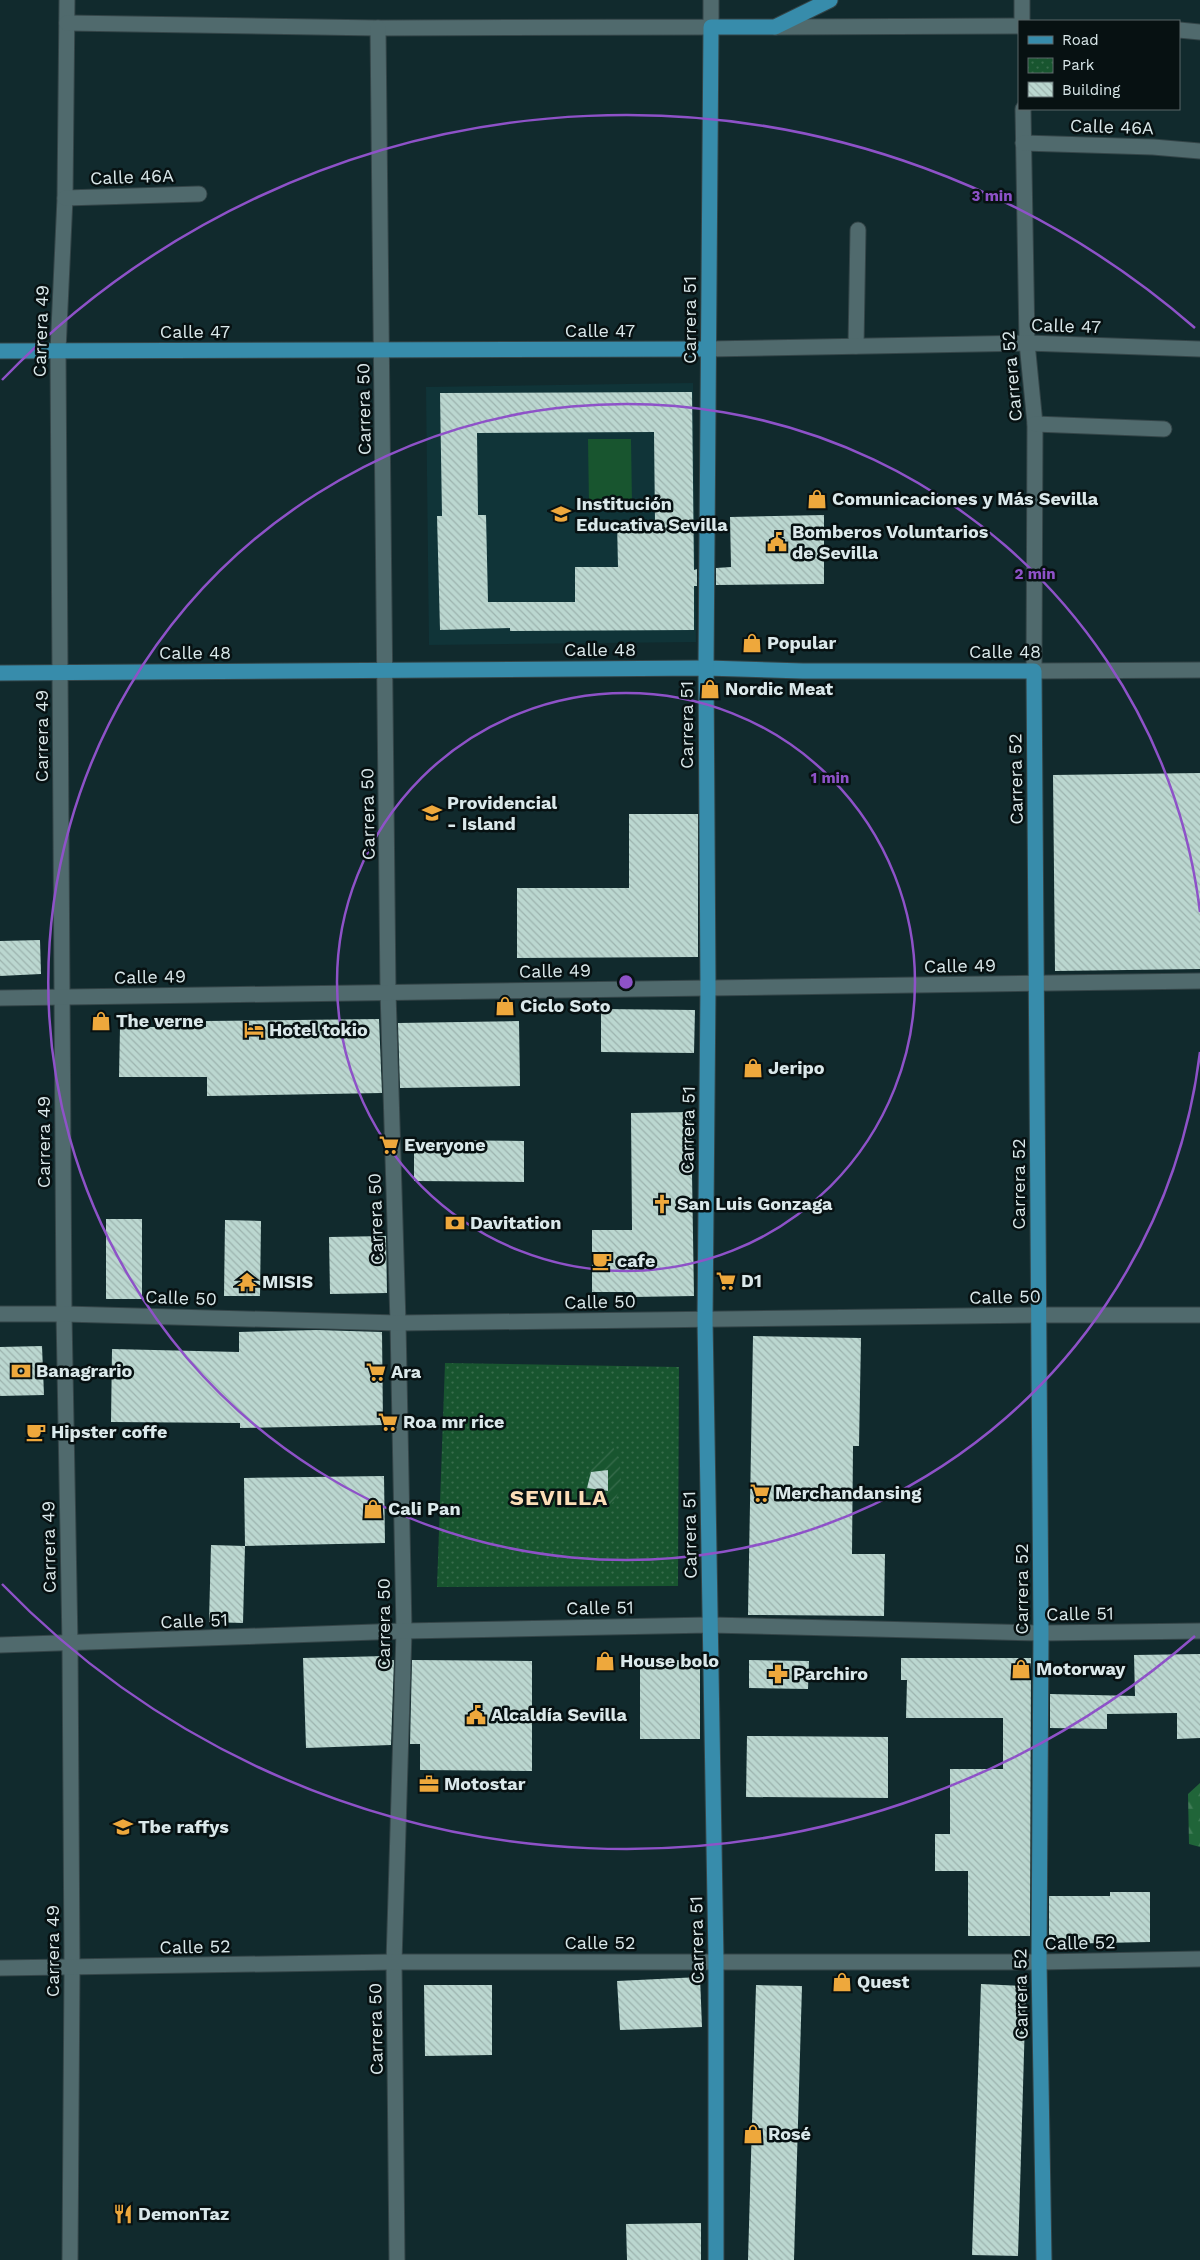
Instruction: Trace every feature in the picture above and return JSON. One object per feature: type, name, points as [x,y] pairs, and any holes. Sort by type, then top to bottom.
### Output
[{"type":"main road","points":[[711,27],[775,27],[830,0]]},
{"type":"main road","name":"Carrera 51","points":[[711,27],[706,668],[708,988],[705,1320],[716,1961],[716,2260]]},
{"type":"main road","name":"Calle 47","points":[[0,351],[708,349]]},
{"type":"main road","name":"Calle 48","points":[[0,673],[706,668],[804,671],[1034,671]]},
{"type":"main road","name":"Carrera 52","points":[[1034,671],[1041,1633],[1039,1962],[1044,2260]]},
{"type":"street","name":"Carrera 49","points":[[67,0],[65,198],[58,351],[64,1314],[70,1644],[72,1969],[70,2260]]},
{"type":"street","name":"Carrera 51","points":[[710,0],[711,27]]},
{"type":"street","points":[[1022,0],[1022,20]]},
{"type":"street","points":[[67,23],[378,28],[711,27]]},
{"type":"street","points":[[775,27],[1018,26]]},
{"type":"street","name":"Carrera 50","points":[[378,28],[388,992],[398,1323],[404,1631],[394,1962],[397,2260]]},
{"type":"street","points":[[1180,30],[1200,32]]},
{"type":"street","name":"Carrera 52","points":[[1022,110],[1027,343],[1035,424],[1034,671]]},
{"type":"street","name":"Calle 46A","points":[[1023,143],[1153,147],[1200,151]]},
{"type":"street","name":"Calle 46A","points":[[65,198],[199,194]]},
{"type":"street","points":[[856,346],[858,230]]},
{"type":"street","name":"Calle 47","points":[[708,349],[1027,343],[1200,349]]},
{"type":"street","points":[[1035,424],[1164,429]]},
{"type":"street","name":"Calle 48","points":[[1034,671],[1200,670]]},
{"type":"street","name":"Calle 49","points":[[0,998],[1200,981]]},
{"type":"street","name":"Calle 50","points":[[0,1314],[398,1323],[1039,1315],[1200,1315]]},
{"type":"street","name":"Calle 51","points":[[0,1645],[404,1631],[710,1625],[1041,1633],[1200,1631]]},
{"type":"street","name":"Calle 52","points":[[0,1968],[72,1969],[394,1962],[1039,1962],[1200,1959]]},
{"type":"shaded area","name":"Institución Educativa Sevilla","points":[[693,383],[696,642],[429,645],[426,387]]},
{"type":"green space","points":[[588,439],[631,439],[632,505],[589,506]]},
{"type":"green space","points":[[445,1363],[679,1367],[678,1586],[437,1587]]},
{"type":"green space","points":[[612,1445],[619,1460],[621,1476],[618,1492],[609,1507],[593,1491],[588,1481],[595,1464]]},
{"type":"green space","points":[[1200,1783],[1200,1847],[1189,1844],[1188,1794]]},
{"type":"building","points":[[692,392],[694,570],[697,569],[697,586],[694,586],[694,630],[510,631],[510,628],[440,630],[437,516],[442,516],[440,393]],"holes":[[[654,432],[655,522],[617,522],[618,567],[575,567],[575,602],[488,602],[486,515],[478,515],[477,433]]]},
{"type":"building","name":"Bomberos Voluntarios de Sevilla","points":[[824,515],[824,584],[716,585],[716,568],[731,567],[730,517]]},
{"type":"building","points":[[1200,773],[1200,969],[1055,971],[1053,775]]},
{"type":"building","points":[[629,814],[698,814],[698,957],[517,958],[517,888],[629,888]]},
{"type":"building","points":[[40,940],[41,974],[0,976],[0,941]]},
{"type":"building","points":[[601,1009],[695,1010],[694,1053],[601,1052]]},
{"type":"building","points":[[379,1019],[382,1093],[207,1096],[207,1077],[119,1077],[120,1027],[206,1027],[206,1021]]},
{"type":"building","points":[[519,1021],[520,1086],[400,1088],[398,1023]]},
{"type":"building","name":"San Luis Gonzaga","points":[[691,1112],[694,1296],[633,1297],[633,1292],[592,1292],[592,1230],[632,1230],[631,1113]]},
{"type":"building","points":[[414,1140],[524,1141],[524,1182],[414,1181]]},
{"type":"building","points":[[106,1219],[142,1219],[142,1299],[106,1299]]},
{"type":"building","points":[[225,1220],[261,1221],[260,1296],[224,1296]]},
{"type":"building","points":[[386,1236],[387,1293],[330,1294],[329,1237]]},
{"type":"building","points":[[317,1330],[382,1332],[383,1425],[240,1428],[240,1423],[111,1422],[112,1349],[239,1352],[239,1332]]},
{"type":"building","points":[[753,1336],[861,1338],[859,1446],[853,1446],[852,1554],[885,1554],[884,1616],[748,1615]]},
{"type":"building","name":"Banagrario","points":[[42,1346],[44,1395],[0,1396],[0,1347]]},
{"type":"building","points":[[608,1470],[608,1491],[587,1488],[591,1472]]},
{"type":"building","points":[[384,1476],[385,1543],[245,1546],[244,1478]]},
{"type":"building","points":[[211,1545],[245,1546],[243,1623],[209,1622]]},
{"type":"building","points":[[1200,1654],[1200,1738],[1177,1739],[1177,1713],[1107,1714],[1107,1729],[1050,1728],[1050,1694],[1135,1696],[1134,1655]]},
{"type":"building","points":[[386,1656],[386,1660],[394,1660],[391,1745],[306,1748],[303,1658]]},
{"type":"building","points":[[901,1658],[1031,1658],[1030,1936],[968,1936],[968,1871],[935,1871],[935,1834],[950,1834],[950,1769],[1003,1769],[1003,1718],[906,1718],[907,1680],[901,1680]]},
{"type":"building","name":"Alcaldía Sevilla","points":[[412,1660],[532,1661],[532,1771],[420,1770],[420,1744],[410,1744]]},
{"type":"building","points":[[640,1660],[700,1660],[700,1739],[640,1739]]},
{"type":"building","points":[[749,1660],[809,1661],[808,1689],[749,1688]]},
{"type":"building","points":[[747,1736],[888,1737],[888,1798],[746,1797]]},
{"type":"building","points":[[1110,1892],[1150,1892],[1150,1942],[1056,1944],[1056,1935],[1049,1935],[1049,1896],[1110,1896]]},
{"type":"building","points":[[700,1977],[702,2027],[620,2030],[617,1981]]},
{"type":"building","points":[[981,1984],[1026,1986],[1018,2256],[972,2255]]},
{"type":"building","points":[[424,1985],[492,1985],[492,2055],[425,2056]]},
{"type":"building","points":[[756,1985],[802,1986],[794,2260],[748,2260]]},
{"type":"building","points":[[701,2223],[701,2260],[627,2260],[626,2224]]},
{"type":"place","name":"Comunicaciones y Más Sevilla","points":[[817,499]]},
{"type":"place","name":"Institución Educativa Sevilla","points":[[561,514]]},
{"type":"place","name":"Bomberos Voluntarios de Sevilla","points":[[777,542]]},
{"type":"place","name":"Popular","points":[[752,643]]},
{"type":"place","name":"Nordic Meat","points":[[710,689]]},
{"type":"place","name":"Providencial - Island","points":[[432,813]]},
{"type":"place","name":"Ciclo Soto","points":[[505,1006]]},
{"type":"place","name":"The verne","points":[[101,1021]]},
{"type":"place","name":"Hotel tokio","points":[[254,1030]]},
{"type":"place","name":"Jeripo","points":[[753,1068]]},
{"type":"place","name":"Everyone","points":[[389,1145]]},
{"type":"place","name":"San Luis Gonzaga","points":[[662,1204]]},
{"type":"place","name":"Davitation","points":[[455,1223]]},
{"type":"place","name":"cafe","points":[[602,1261]]},
{"type":"place","name":"D1","points":[[726,1281]]},
{"type":"place","name":"MISIS","points":[[247,1282]]},
{"type":"place","name":"Banagrario","points":[[21,1371]]},
{"type":"place","name":"Ara","points":[[376,1372]]},
{"type":"place","name":"Roa mr rice","points":[[388,1422]]},
{"type":"place","name":"Hipster coffe","points":[[36,1432]]},
{"type":"place","name":"Merchandansing","points":[[760,1493]]},
{"type":"place","name":"Cali Pan","points":[[373,1509]]},
{"type":"place","name":"House bolo","points":[[605,1661]]},
{"type":"place","name":"Motorway","points":[[1021,1669]]},
{"type":"place","name":"Parchiro","points":[[778,1674]]},
{"type":"place","name":"Alcaldía Sevilla","points":[[476,1715]]},
{"type":"place","name":"Motostar","points":[[429,1784]]},
{"type":"place","name":"Tbe raffys","points":[[123,1827]]},
{"type":"place","name":"Quest","points":[[842,1982]]},
{"type":"place","name":"Rosé","points":[[753,2134]]},
{"type":"place","name":"DemonTaz","points":[[123,2214]]},
{"type":"district","name":"SEVILLA","points":[[559,1497]]}]
